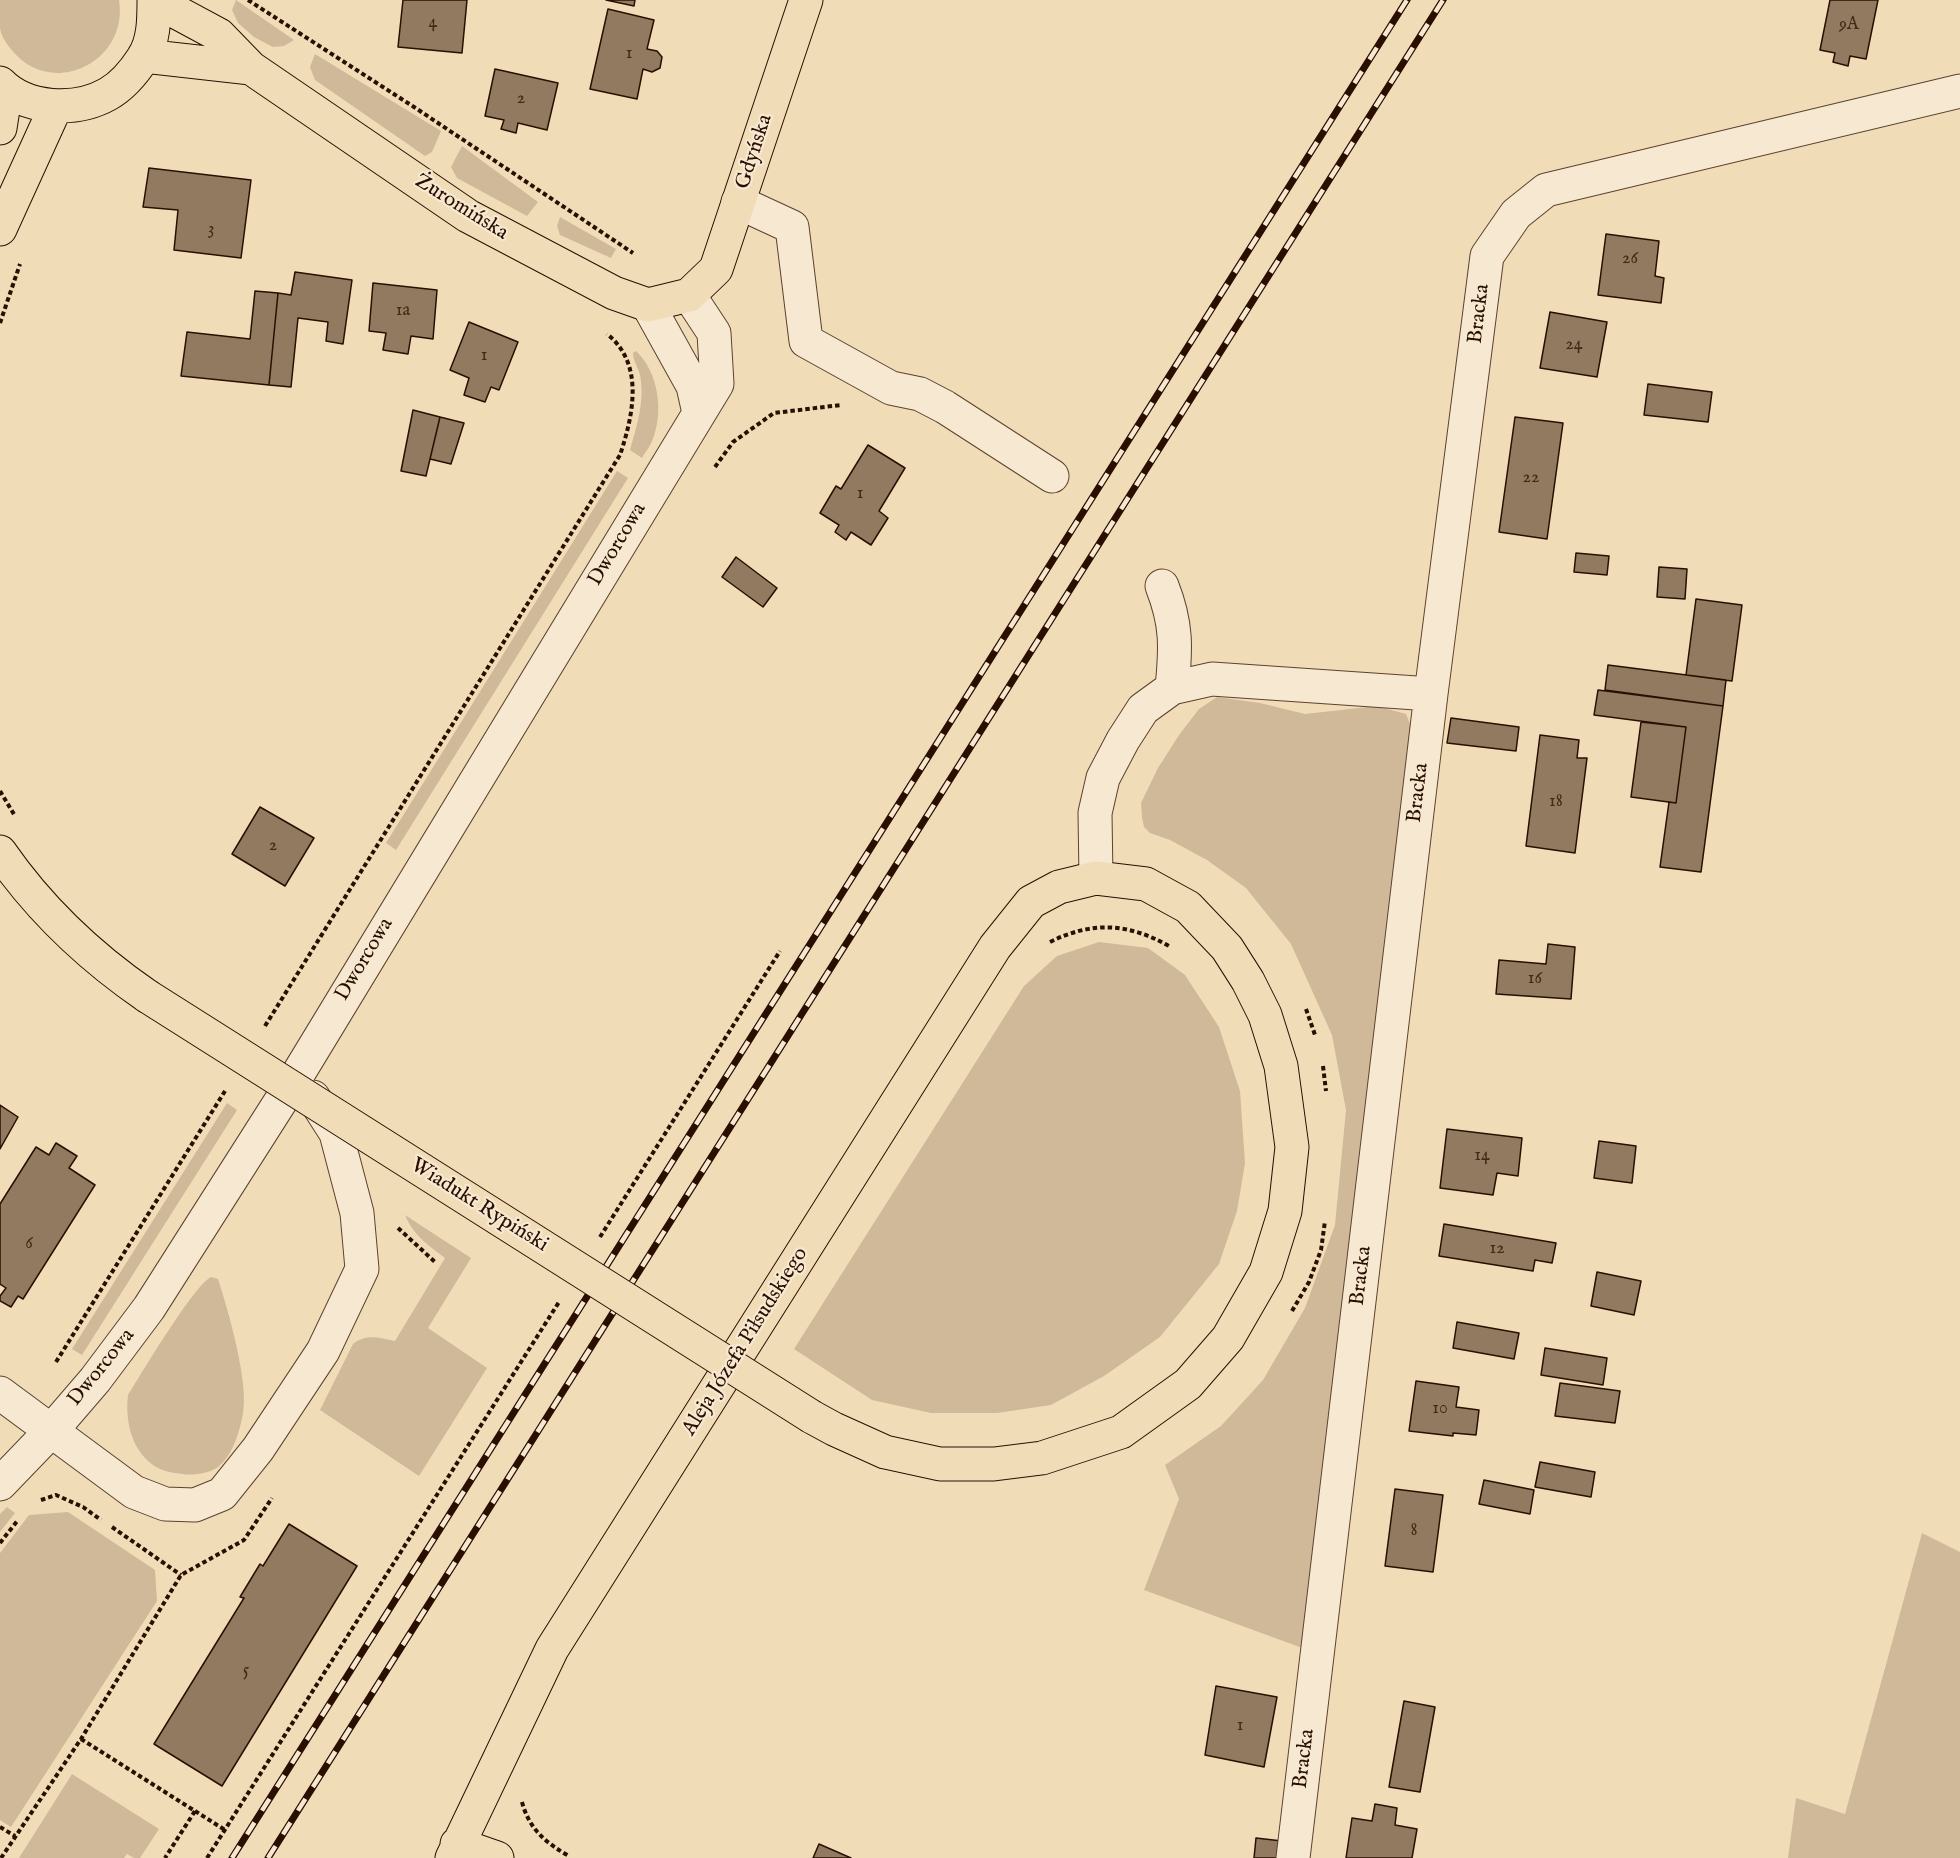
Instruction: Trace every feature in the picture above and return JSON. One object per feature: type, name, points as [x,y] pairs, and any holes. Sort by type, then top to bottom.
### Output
[{"type":"main road","points":[[0,128],[3,87],[30,101],[56,106],[82,104],[107,94],[129,78],[144,56],[154,29],[154,0]]},
{"type":"main road","name":"Żuromińska","points":[[154,0],[219,35],[250,68],[468,216],[614,293],[648,305]]},
{"type":"main road","name":"Gdyńska","points":[[689,295],[716,269],[806,0]]},
{"type":"main road","name":"Żuromińska","points":[[144,56],[250,68]]},
{"type":"main road","points":[[0,230],[56,106]]},
{"type":"main road","points":[[648,305],[689,295]]},
{"type":"main road","name":"Wiadukt Rypiński","points":[[0,852],[20,880],[70,935],[147,996],[812,1417],[885,1452],[930,1462],[994,1464],[1042,1458],[1121,1432],[1188,1384],[1228,1338],[1266,1272],[1285,1211],[1292,1146],[1281,1066],[1265,1015],[1248,981],[1227,948],[1188,907],[1146,884],[1096,878]]},
{"type":"main road","name":"Aleja Józefa Piłsudskiego","points":[[454,1851],[552,1649],[995,947],[1031,902],[1059,887],[1096,878]]},
{"type":"main road","points":[[454,1851],[497,1858]]},
{"type":"street","name":"Bracka","points":[[1293,1858],[1431,694],[1487,256],[1516,214],[1546,190],[1960,91]]},
{"type":"street","points":[[738,202],[792,227],[806,340],[891,388],[921,394],[945,407],[1052,476]]},
{"type":"street","name":"Dworcowa","points":[[0,1484],[52,1430],[95,1380],[149,1308],[298,1074],[717,384],[714,333],[689,295]]},
{"type":"street","points":[[648,305],[693,387],[699,413]]},
{"type":"street","points":[[1162,586],[1170,606],[1174,626],[1175,657],[1172,688]]},
{"type":"street","points":[[1096,878],[1095,813],[1103,778],[1122,740],[1143,709],[1172,688],[1212,679],[1431,694]]},
{"type":"street","points":[[0,1393],[134,1492],[165,1504],[195,1505],[222,1494],[258,1449],[323,1351],[362,1269],[357,1213],[336,1133],[298,1074]]},
{"type":"path","points":[[248,0],[633,253]]},
{"type":"path","points":[[0,323],[23,255]]},
{"type":"path","points":[[262,1031],[620,455],[629,428],[633,388],[631,370],[624,352],[616,341],[606,334]]},
{"type":"path","points":[[713,471],[733,442],[774,413],[842,405]]},
{"type":"path","points":[[1042,946],[1071,932],[1100,928],[1125,928],[1154,937],[1172,948]]},
{"type":"path","points":[[595,1244],[780,951]]},
{"type":"path","points":[[1305,1005],[1318,1045]]},
{"type":"path","points":[[1323,1064],[1327,1097]]},
{"type":"path","points":[[54,1365],[230,1082]]},
{"type":"path","points":[[1287,1320],[1309,1282],[1317,1261],[1321,1250],[1325,1219]]},
{"type":"path","points":[[395,1223],[400,1231],[435,1262]]},
{"type":"path","points":[[207,1858],[563,1295]]},
{"type":"path","points":[[39,1501],[56,1495],[83,1507],[181,1575]]},
{"type":"path","points":[[1,1858],[81,1738],[181,1575],[244,1539],[274,1495]]},
{"type":"path","points":[[0,1543],[25,1512]]},
{"type":"path","points":[[81,1738],[225,1830]]},
{"type":"path","points":[[521,1798],[529,1821],[537,1833],[552,1847],[569,1856]]},
{"type":"path","points":[[165,1858],[195,1811]]},
{"type":"path","points":[[0,1827],[15,1836]]},
{"type":"shaded area","points":[[0,0],[119,0],[119,22],[112,41],[100,57],[83,67],[65,73],[46,72],[27,64],[6,42],[0,28]]},
{"type":"shaded area","points":[[236,0],[294,40],[284,46],[273,47],[254,37],[238,23],[232,10]]},
{"type":"shaded area","points":[[315,54],[441,131],[432,152],[425,156],[315,80],[310,67]]},
{"type":"shaded area","points":[[462,146],[538,202],[527,216],[457,178],[451,167]]},
{"type":"shaded area","points":[[560,217],[616,249],[611,258],[560,235],[557,226]]},
{"type":"shaded area","points":[[636,351],[650,370],[658,406],[656,430],[642,458],[630,450],[640,413],[642,394],[640,375],[633,356]]},
{"type":"shaded area","points":[[617,471],[628,478],[396,850],[386,843]]},
{"type":"shaded area","points":[[1217,697],[1260,703],[1305,714],[1377,706],[1406,714],[1414,734],[1305,1649],[1144,1590],[1179,1499],[1165,1465],[1221,1426],[1263,1380],[1305,1308],[1335,1225],[1346,1110],[1332,1035],[1291,944],[1246,888],[1207,860],[1170,840],[1150,833],[1144,827],[1141,803],[1158,768],[1199,709]]},
{"type":"shaded area","points":[[1099,942],[1148,948],[1185,975],[1219,1027],[1240,1091],[1245,1163],[1237,1211],[1219,1264],[1160,1337],[1104,1376],[1051,1405],[997,1413],[931,1413],[872,1400],[794,1349],[1024,986],[1057,956]]},
{"type":"shaded area","points":[[227,1103],[237,1110],[82,1355],[72,1349]]},
{"type":"shaded area","points":[[405,1215],[471,1258],[428,1328],[487,1368],[419,1476],[320,1410],[353,1344],[368,1337],[395,1341],[445,1258],[417,1234]]},
{"type":"shaded area","points":[[211,1277],[218,1279],[237,1346],[243,1384],[243,1413],[238,1435],[223,1462],[211,1471],[187,1475],[160,1469],[139,1451],[129,1424],[128,1395],[181,1312],[203,1283]]},
{"type":"shaded area","points":[[7,1507],[15,1513],[0,1532],[0,1514]]},
{"type":"shaded area","points":[[68,1512],[155,1570],[157,1601],[11,1827],[0,1820],[0,1553],[29,1515]]},
{"type":"shaded area","points":[[1922,1533],[1960,1552],[1960,1858],[1788,1858],[1796,1798],[1845,1814]]},
{"type":"shaded area","points":[[72,1774],[159,1829],[140,1858],[127,1854],[124,1858],[19,1858]]},
{"type":"building","points":[[403,0],[467,0],[462,53],[398,47]]},
{"type":"building","points":[[606,0],[635,0],[634,6]]},
{"type":"building","points":[[1830,0],[1878,0],[1866,59],[1850,56],[1848,66],[1833,62],[1835,53],[1820,50]]},
{"type":"building","points":[[608,9],[654,20],[647,49],[657,51],[662,57],[660,68],[652,72],[643,69],[637,99],[590,89]]},
{"type":"building","points":[[495,69],[558,83],[547,130],[518,123],[516,133],[501,129],[504,120],[485,116]]},
{"type":"building","points":[[149,168],[251,180],[241,258],[174,250],[178,210],[143,207]]},
{"type":"building","points":[[1606,234],[1659,241],[1655,276],[1664,278],[1661,303],[1598,295]]},
{"type":"building","points":[[295,272],[352,280],[343,344],[326,341],[328,322],[298,318],[291,387],[269,385],[278,293],[291,295]]},
{"type":"building","points":[[373,283],[437,290],[433,339],[411,336],[408,354],[383,350],[386,333],[369,331]]},
{"type":"building","points":[[255,291],[278,293],[269,385],[181,376],[187,332],[250,339]]},
{"type":"building","points":[[1550,312],[1607,322],[1597,377],[1540,368]]},
{"type":"building","points":[[469,322],[518,342],[499,390],[491,387],[485,402],[464,395],[469,378],[450,370]]},
{"type":"building","points":[[1648,384],[1712,392],[1708,422],[1644,415]]},
{"type":"building","points":[[413,410],[440,417],[426,476],[401,471]]},
{"type":"building","points":[[440,417],[464,423],[451,464],[430,459]]},
{"type":"building","points":[[1515,417],[1563,423],[1547,539],[1499,532]]},
{"type":"building","points":[[868,445],[905,468],[879,511],[888,518],[871,545],[851,532],[846,540],[835,532],[839,525],[820,513],[836,486],[841,489]]},
{"type":"building","points":[[1576,553],[1609,556],[1607,575],[1574,572]]},
{"type":"building","points":[[736,557],[777,588],[763,607],[722,577]]},
{"type":"building","points":[[1659,567],[1687,569],[1685,599],[1657,597]]},
{"type":"building","points":[[1696,599],[1742,605],[1732,681],[1686,675]]},
{"type":"building","points":[[1608,665],[1726,680],[1723,706],[1605,690]]},
{"type":"building","points":[[1598,690],[1723,706],[1701,872],[1660,867],[1669,802],[1676,803],[1686,727],[1594,715]]},
{"type":"building","points":[[1451,718],[1519,727],[1516,751],[1447,743]]},
{"type":"building","points":[[1641,722],[1686,727],[1676,803],[1631,797]]},
{"type":"building","points":[[1540,735],[1579,740],[1577,758],[1587,758],[1575,853],[1526,846]]},
{"type":"building","points":[[260,807],[314,838],[285,886],[232,854]]},
{"type":"building","points":[[1548,944],[1575,947],[1571,999],[1496,994],[1499,960],[1546,964]]},
{"type":"building","points":[[0,1105],[18,1117],[0,1149]]},
{"type":"building","points":[[1447,1129],[1522,1138],[1518,1176],[1497,1173],[1493,1195],[1440,1188]]},
{"type":"building","points":[[1599,1141],[1636,1146],[1632,1183],[1594,1178]]},
{"type":"building","points":[[56,1143],[77,1156],[69,1168],[95,1185],[23,1299],[18,1296],[11,1307],[0,1301],[0,1296],[6,1288],[0,1284],[0,1204],[36,1147],[49,1155]]},
{"type":"building","points":[[1444,1224],[1556,1243],[1552,1263],[1535,1260],[1533,1271],[1439,1256]]},
{"type":"building","points":[[1597,1272],[1641,1281],[1634,1315],[1591,1306]]},
{"type":"building","points":[[1457,1322],[1519,1333],[1514,1359],[1453,1348]]},
{"type":"building","points":[[1545,1348],[1607,1358],[1603,1385],[1541,1375]]},
{"type":"building","points":[[1416,1381],[1459,1387],[1456,1407],[1479,1410],[1476,1435],[1453,1433],[1453,1436],[1409,1431]]},
{"type":"building","points":[[1560,1383],[1620,1391],[1615,1423],[1555,1416]]},
{"type":"building","points":[[1540,1462],[1595,1472],[1591,1497],[1535,1487]]},
{"type":"building","points":[[1484,1480],[1534,1490],[1530,1514],[1479,1504]]},
{"type":"building","points":[[1395,1489],[1443,1495],[1433,1572],[1385,1566]]},
{"type":"building","points":[[289,1524],[357,1566],[222,1786],[154,1744],[244,1598],[240,1597],[260,1564],[263,1566]]},
{"type":"building","points":[[1216,1686],[1277,1697],[1264,1767],[1205,1755]]},
{"type":"building","points":[[1404,1701],[1435,1707],[1420,1792],[1389,1787]]},
{"type":"building","points":[[1375,1804],[1397,1808],[1395,1825],[1417,1829],[1412,1858],[1346,1858],[1352,1818],[1372,1821]]},
{"type":"building","points":[[1256,1838],[1282,1841],[1280,1858],[1254,1858]]},
{"type":"building","points":[[819,1844],[851,1858],[813,1858]]},
{"type":"railway","points":[[232,1858],[1407,0]]},
{"type":"railway","points":[[268,1858],[1443,0]]}]
